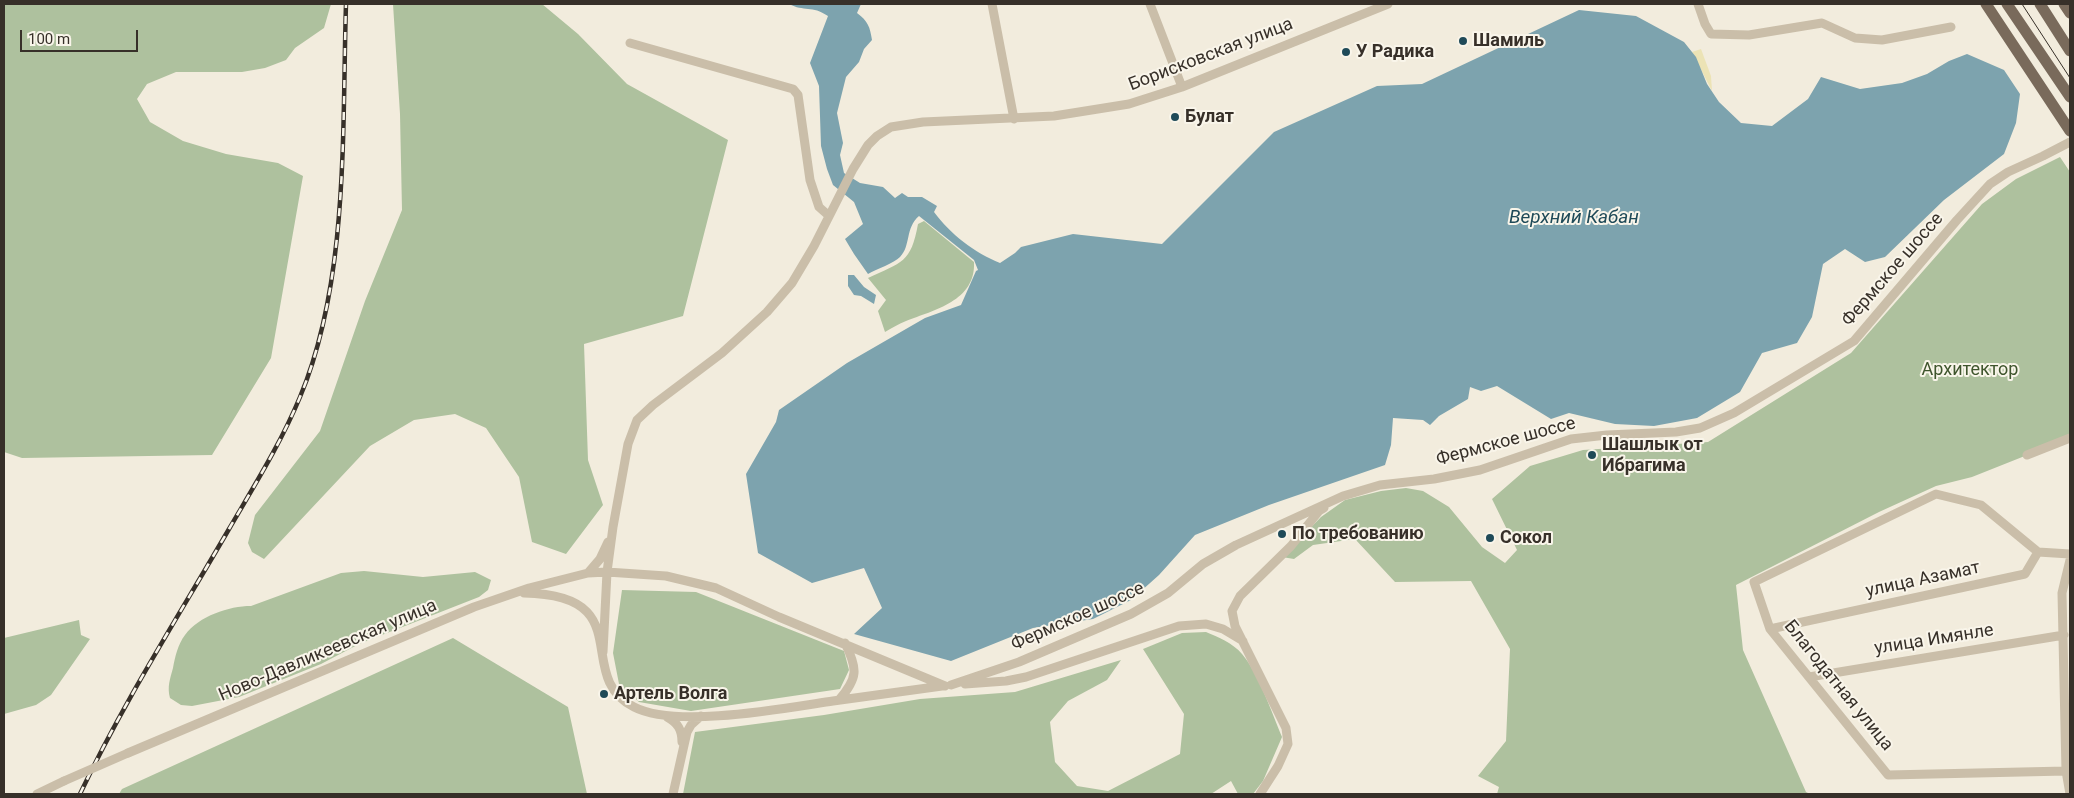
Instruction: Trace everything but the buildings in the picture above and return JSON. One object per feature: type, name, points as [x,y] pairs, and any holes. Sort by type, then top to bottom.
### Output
[{"type":"main road","points":[[1986,4],[2070,131]]},
{"type":"main road","points":[[2007,4],[2070,97]]},
{"type":"main road","points":[[2040,4],[2070,51]]},
{"type":"main road","points":[[2064,4],[2070,13]]},
{"type":"main road","points":[[2041,87],[2056,99],[2070,101]]},
{"type":"street","points":[[992,4],[1014,119]]},
{"type":"street","points":[[1150,4],[1182,87]]},
{"type":"street","name":"Борисковская улица","points":[[828,215],[868,145],[877,136],[891,127],[923,122],[1054,116],[1129,104],[1182,87],[1368,7],[1388,4]]},
{"type":"street","points":[[1698,4],[1705,24],[1711,34],[1749,35],[1822,23],[1855,38],[1882,40],[1951,27]]},
{"type":"street","points":[[588,574],[600,559],[613,527],[628,444],[637,420],[653,405],[722,353],[768,312],[792,283],[814,246],[828,215],[820,207],[810,180],[798,95],[793,89],[630,43]]},
{"type":"street","name":"Фермское шоссе","points":[[588,574],[607,572],[666,576],[716,588],[780,618],[948,685],[1019,662],[1131,614],[1168,592],[1203,564],[1236,545],[1343,496],[1380,485],[1480,470],[1571,439],[1607,434],[1676,432],[1700,428],[1734,413],[1854,341],[1990,184],[2008,172],[2070,142]]},
{"type":"street","points":[[2027,455],[2070,438]]},
{"type":"street","name":"Благодатная улица","points":[[2038,552],[1981,505],[1936,494],[1754,582],[1770,629],[1888,775],[2066,771]]},
{"type":"street","points":[[1260,794],[1278,766],[1288,744],[1286,728],[1235,626],[1232,611],[1240,596],[1291,546],[1320,511],[1343,496]]},
{"type":"street","name":"Фермское шоссе","points":[[603,652],[607,572],[613,527]]},
{"type":"street","points":[[2038,552],[2070,554]]},
{"type":"street","name":"улица Азамат","points":[[1770,629],[2025,574],[2038,552]]},
{"type":"street","points":[[2070,560],[2062,593],[2066,771],[2070,794]]},
{"type":"street","name":"Ново-Давликеевская улица","points":[[37,794],[386,642],[474,607],[588,574]]},
{"type":"street","name":"Фермское шоссе","points":[[517,593],[548,594],[576,602],[588,612],[593,621],[603,652],[608,678],[618,695],[635,708],[665,716],[701,716],[759,712],[948,685],[1006,681],[1026,677],[1179,626],[1206,624],[1223,629],[1243,641]]},
{"type":"street","name":"улица Имянле","points":[[1809,677],[2064,635]]},
{"type":"street","points":[[839,700],[851,686],[855,672],[853,659],[845,643]]},
{"type":"street","points":[[665,716],[676,723],[682,731],[682,750]]},
{"type":"street","points":[[673,794],[687,732],[701,716]]},
{"type":"green space","points":[[4,4],[331,4],[324,28],[295,48],[286,60],[265,68],[242,72],[176,72],[147,84],[137,99],[150,122],[183,141],[226,154],[278,163],[303,176],[271,358],[212,455],[22,458],[4,452]]},
{"type":"green space","points":[[393,4],[542,4],[578,34],[627,84],[728,140],[683,316],[584,344],[588,460],[603,505],[566,554],[532,542],[519,477],[486,428],[455,414],[414,420],[370,446],[264,559],[252,552],[248,543],[255,515],[320,431],[365,301],[402,210],[400,114]]},
{"type":"green space","name":"Архитектор","points":[[2060,157],[2070,172],[2070,438],[1972,477],[1936,486],[1879,512],[1736,585],[1743,650],[1806,792],[1810,794],[1497,794],[1499,787],[1478,776],[1506,741],[1510,649],[1471,581],[1395,582],[1355,539],[1313,545],[1294,559],[1282,557],[1321,517],[1345,500],[1381,491],[1406,488],[1423,491],[1449,507],[1482,547],[1505,563],[1517,550],[1492,499],[1530,466],[1583,450],[1708,442],[1851,353],[1982,204],[2016,179]]},
{"type":"green space","points":[[924,221],[974,262],[973,275],[961,295],[951,302],[903,322],[885,332],[878,311],[886,300],[868,278],[903,260],[912,247],[918,224]]},
{"type":"green space","points":[[364,571],[423,577],[475,572],[491,580],[488,590],[479,597],[359,644],[321,664],[239,697],[192,706],[181,705],[170,698],[169,683],[179,646],[185,635],[198,622],[215,613],[242,606],[251,606],[341,573]]},
{"type":"green space","points":[[622,590],[696,592],[844,651],[849,670],[840,689],[691,711],[639,702],[619,684],[613,653]]},
{"type":"green space","points":[[79,620],[81,635],[90,639],[51,695],[36,705],[4,714],[4,638]]},
{"type":"green space","points":[[1206,632],[1234,647],[1248,662],[1264,693],[1282,737],[1263,781],[1253,794],[1238,794],[1231,781],[1211,794],[683,794],[695,732],[824,715],[920,699],[1015,692],[1121,660],[1107,680],[1068,701],[1050,722],[1055,762],[1077,786],[1108,791],[1180,754],[1184,714],[1143,649],[1182,633]]},
{"type":"green space","points":[[453,638],[568,707],[587,794],[119,794],[122,789]]},
{"type":"sand","points":[[1701,49],[1711,76],[1712,91],[1692,52]]},
{"type":"water","name":"Верхний Кабан","points":[[789,4],[861,4],[857,13],[864,19],[869,28],[872,40],[864,49],[859,62],[846,77],[837,113],[843,143],[840,155],[844,173],[860,183],[883,187],[895,198],[902,193],[908,197],[922,197],[937,206],[934,212],[955,235],[981,254],[1000,263],[1021,247],[1073,234],[1162,244],[1274,132],[1377,86],[1422,84],[1579,10],[1636,16],[1684,42],[1696,57],[1707,84],[1719,102],[1741,123],[1772,126],[1808,99],[1821,77],[1860,89],[1902,83],[1927,74],[1949,61],[1967,54],[2004,70],[2020,94],[2016,123],[2004,154],[1944,200],[1885,257],[1865,262],[1845,249],[1823,264],[1812,317],[1797,343],[1762,353],[1740,392],[1697,418],[1654,426],[1615,424],[1569,413],[1551,419],[1497,386],[1481,391],[1470,387],[1468,399],[1439,416],[1430,425],[1423,420],[1393,418],[1391,445],[1385,465],[1269,505],[1195,535],[1159,575],[1131,600],[1093,619],[1033,628],[951,661],[854,634],[882,608],[864,568],[812,583],[758,553],[746,474],[776,422],[779,410],[847,363],[925,318],[961,305],[978,270],[974,260],[919,216],[912,226],[906,248],[900,257],[868,274],[845,239],[863,224],[854,202],[833,185],[821,146],[819,86],[810,63],[828,16],[817,11]]},
{"type":"water","points":[[848,275],[854,275],[864,287],[876,295],[874,304],[861,296],[854,295],[848,286]]},
{"type":"tram line","points":[[2022,4],[2070,78]]},
{"type":"railway","points":[[80,794],[133,693],[276,448],[293,414],[316,352],[327,304],[340,204],[346,4]]},
{"type":"place","name":"Шамиль","points":[[1463,41]]},
{"type":"place","name":"У Радика","points":[[1346,52]]},
{"type":"place","name":"Булат","points":[[1175,117]]},
{"type":"place","name":"Шашлык от Ибрагима","points":[[1592,455]]},
{"type":"place","name":"По требованию","points":[[1282,534]]},
{"type":"place","name":"Сокол","points":[[1490,538]]},
{"type":"place","name":"Артель Волга","points":[[604,694]]}]
